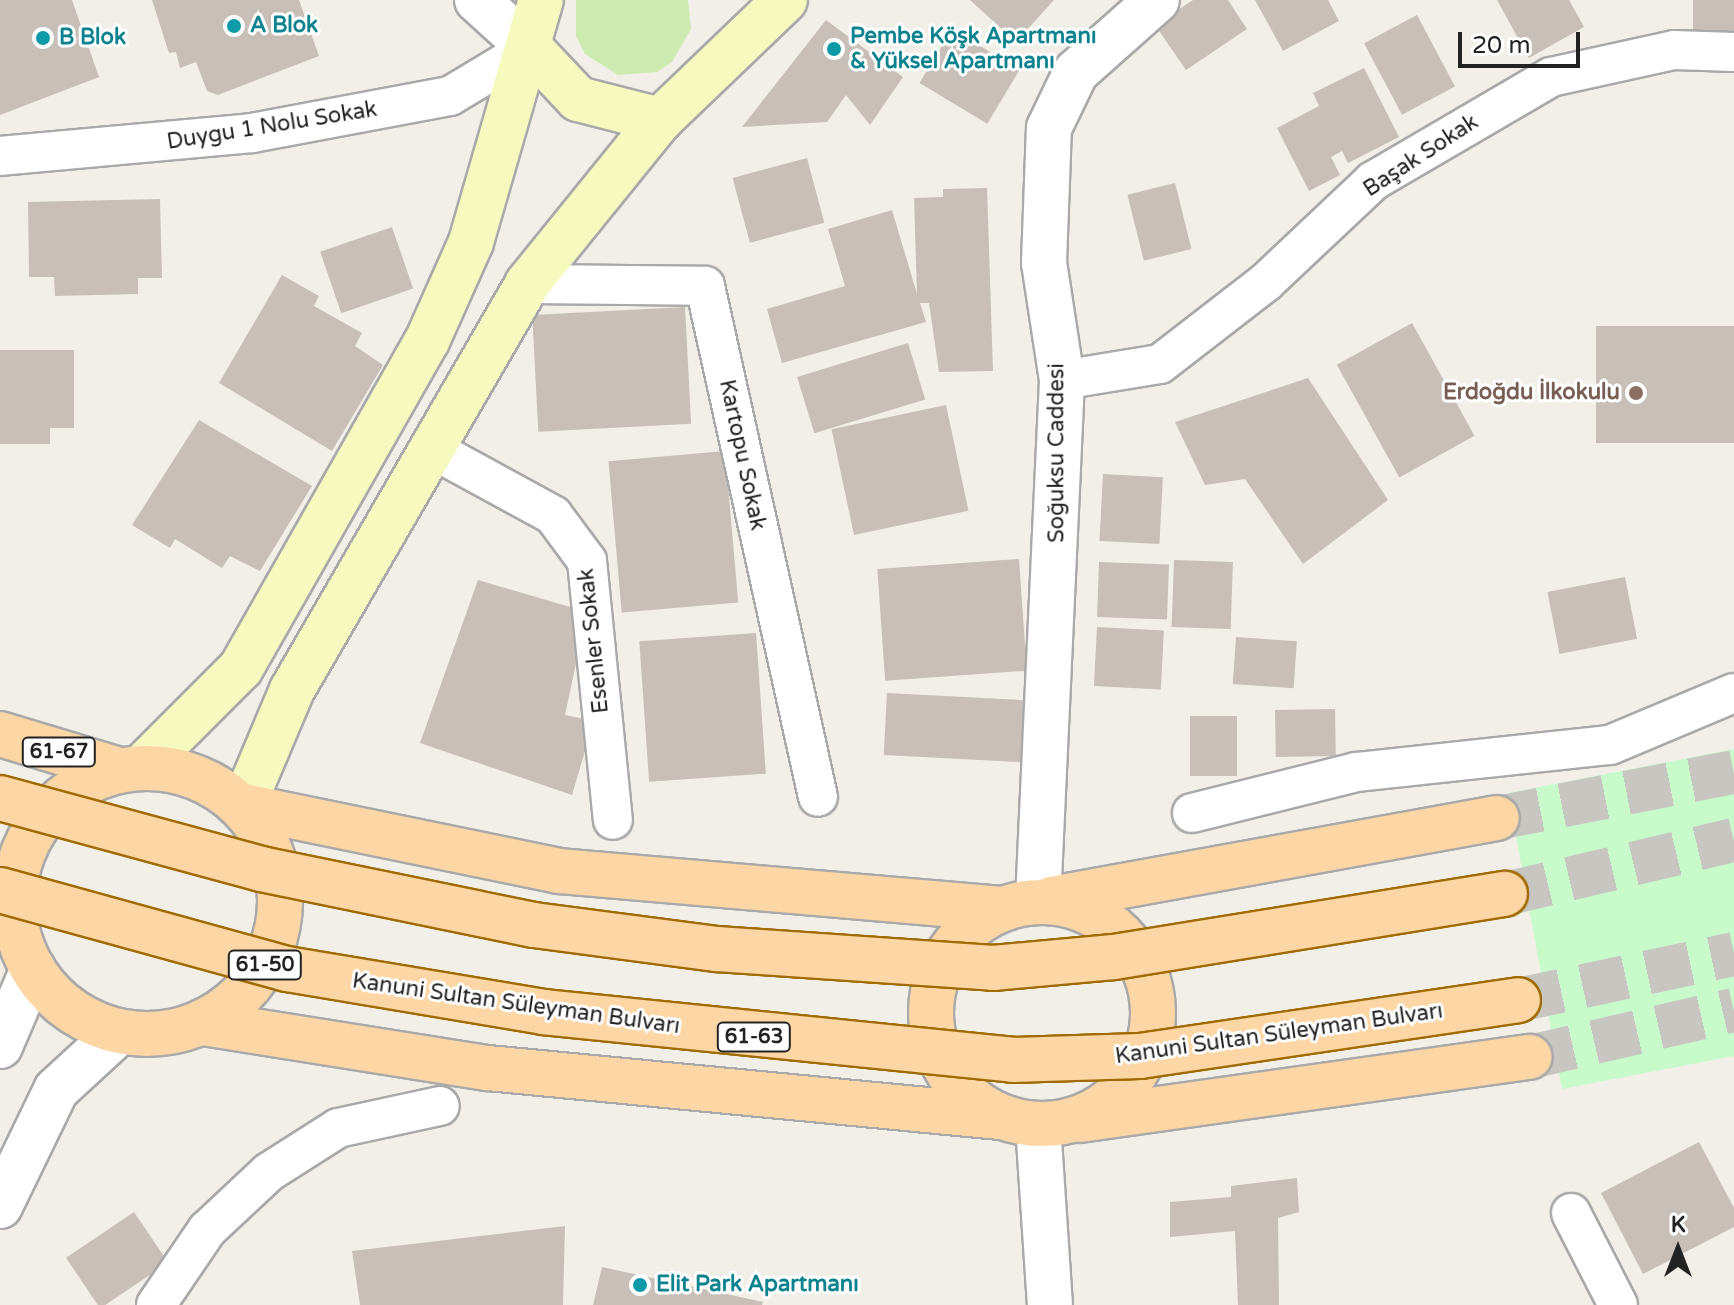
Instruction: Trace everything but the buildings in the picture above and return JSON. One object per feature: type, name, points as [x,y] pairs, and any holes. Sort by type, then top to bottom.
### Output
[{"type":"main road","points":[[130,769],[241,668],[427,341],[471,242],[530,48],[541,0]]},
{"type":"main road","points":[[243,806],[292,690],[527,284],[660,120],[766,6]]},
{"type":"main road","points":[[530,48],[578,99],[660,120]]},
{"type":"main road","name":"61-67","points":[[0,734],[130,769]]},
{"type":"main road","points":[[130,769],[164,768],[208,781],[243,806],[559,871],[1019,905],[1073,905],[1106,920],[1138,956],[1155,1013],[1149,1048],[1132,1080],[1106,1105],[1037,1121],[968,1097],[944,1068],[931,1031],[931,994],[944,958],[968,929],[1019,905],[1497,818]]},
{"type":"main road","name":"61-67","points":[[18,953],[13,902],[27,844],[42,818],[76,787],[130,769]]},
{"type":"main road","points":[[0,798],[261,869],[534,925],[717,949],[993,968],[1114,957],[1505,894]]},
{"type":"main road","name":"61-50","points":[[18,953],[44,987],[79,1016],[119,1032],[162,1034],[203,1023],[239,998],[265,965],[280,925],[281,882],[267,841],[243,806]]},
{"type":"main road","name":"Kanuni Sultan Süleyman Bulvarı","points":[[0,890],[317,974],[543,1012],[1012,1060],[1140,1056],[1518,1000]]},
{"type":"main road","points":[[203,1023],[488,1068],[1037,1121],[1530,1057]]},
{"type":"street","points":[[477,0],[530,48]]},
{"type":"street","name":"Soğuksu Caddesi","points":[[1019,905],[1062,380],[1044,263],[1049,128],[1076,72],[1157,0]]},
{"type":"street","name":"Duygu 1 Nolu Sokak","points":[[0,156],[252,133],[450,96],[530,48]]},
{"type":"street","name":"Başak Sokak","points":[[1062,380],[1160,364],[1266,282],[1373,181],[1551,77],[1674,50],[1734,52]]},
{"type":"street","name":"Kartopu Sokak","points":[[527,284],[705,286],[818,797]]},
{"type":"street","name":"Esenler Sokak","points":[[432,449],[553,515],[587,561],[613,820]]},
{"type":"street","points":[[1192,813],[1356,772],[1610,745],[1734,693]]},
{"type":"street","points":[[0,1046],[18,953]]},
{"type":"street","points":[[0,1206],[56,1090],[119,1032]]},
{"type":"street","points":[[156,1305],[207,1230],[269,1172],[338,1128],[440,1106]]},
{"type":"street","points":[[1037,1121],[1050,1305]]},
{"type":"street","points":[[1571,1213],[1618,1305]]},
{"type":"green space","points":[[576,0],[688,0],[691,29],[672,62],[657,72],[618,75],[585,54],[576,36]]},
{"type":"green space","points":[[1734,749],[1734,1056],[1562,1089],[1508,793]]},
{"type":"tunnel","points":[[1497,818],[1734,772]]},
{"type":"tunnel","points":[[1505,894],[1734,840]]},
{"type":"tunnel","points":[[1518,1000],[1734,954]]},
{"type":"tunnel","points":[[1530,1057],[1734,1010]]},
{"type":"place","name":"A Blok","points":[[234,26]]},
{"type":"place","name":"B Blok","points":[[43,38]]},
{"type":"place","name":"Pembe Köşk Apartmanı & Yüksel Apartmanı","points":[[834,49]]},
{"type":"place","name":"Erdoğdu İlkokulu","points":[[1636,393]]},
{"type":"place","name":"Elit Park Apartmanı","points":[[640,1285]]}]
